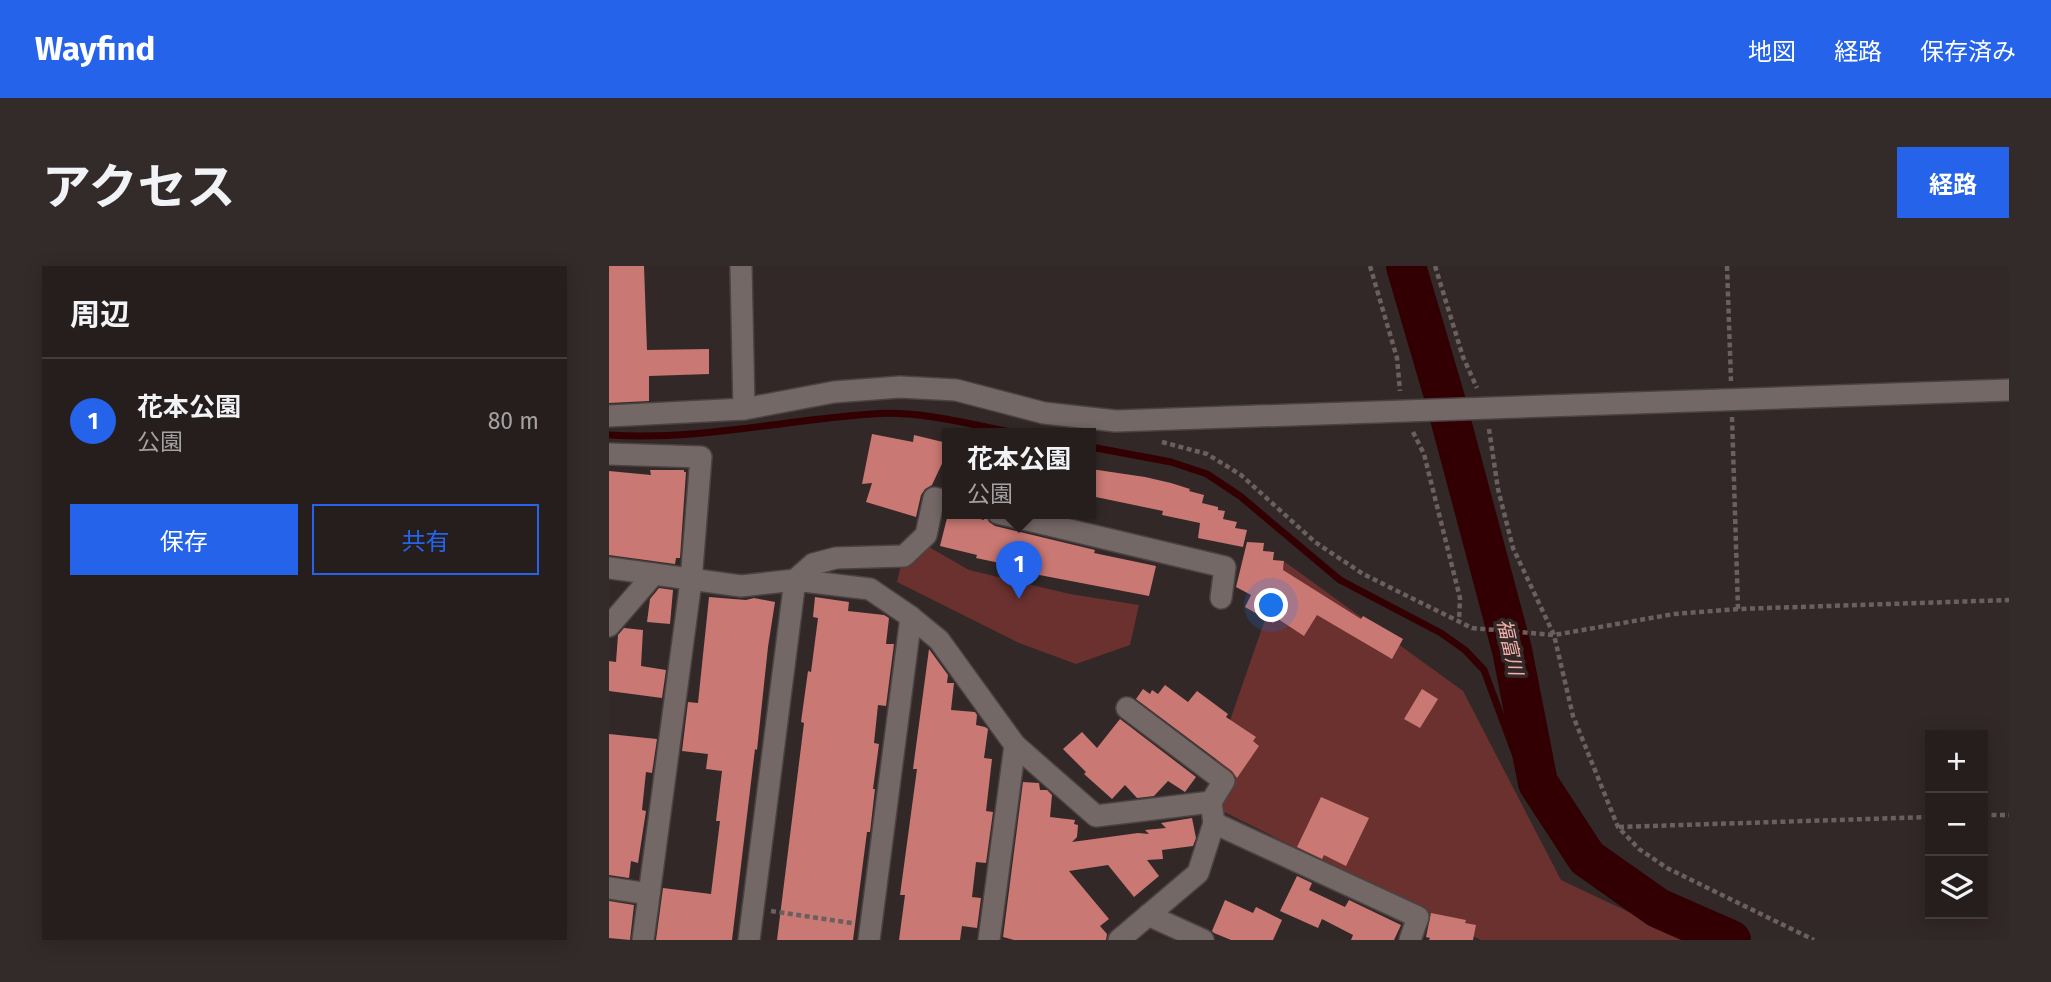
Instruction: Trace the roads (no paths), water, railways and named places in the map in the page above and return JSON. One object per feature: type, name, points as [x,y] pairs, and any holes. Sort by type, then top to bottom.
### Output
[{"type":"street","points":[[741,266],[744,409]]},
{"type":"street","points":[[609,416],[744,409],[834,392],[900,387],[956,390],[1044,413],[1116,421],[2009,390]]},
{"type":"street","points":[[609,454],[701,457],[691,581],[643,940]]},
{"type":"street","points":[[749,940],[795,580],[813,564],[836,558],[904,556],[926,535],[934,498],[942,500]]},
{"type":"street","points":[[1023,519],[1225,567],[1221,598]]},
{"type":"street","points":[[609,568],[741,586],[795,580],[870,589],[939,640],[1015,746],[1097,816],[1213,813],[1418,916],[1410,940]]},
{"type":"street","points":[[609,626],[654,574]]},
{"type":"street","points":[[870,933],[911,617]]},
{"type":"street","points":[[1119,940],[1198,873],[1224,781],[1127,708]]},
{"type":"street","points":[[989,940],[1015,746]]},
{"type":"street","points":[[609,888],[649,894]]},
{"type":"street","points":[[1148,915],[1203,940]]},
{"type":"waterway","name":"福富川","points":[[1406,266],[1445,399],[1512,650],[1538,783],[1587,858],[1658,908],[1731,940]]},
{"type":"waterway","points":[[609,435],[708,433],[889,413],[944,419],[990,428]]},
{"type":"waterway","points":[[1096,448],[1171,462],[1207,474],[1240,496],[1340,580],[1441,633],[1465,650],[1484,670],[1517,759],[1538,783]]},
{"type":"place","name":"花本公園","points":[[1019,599]]}]
